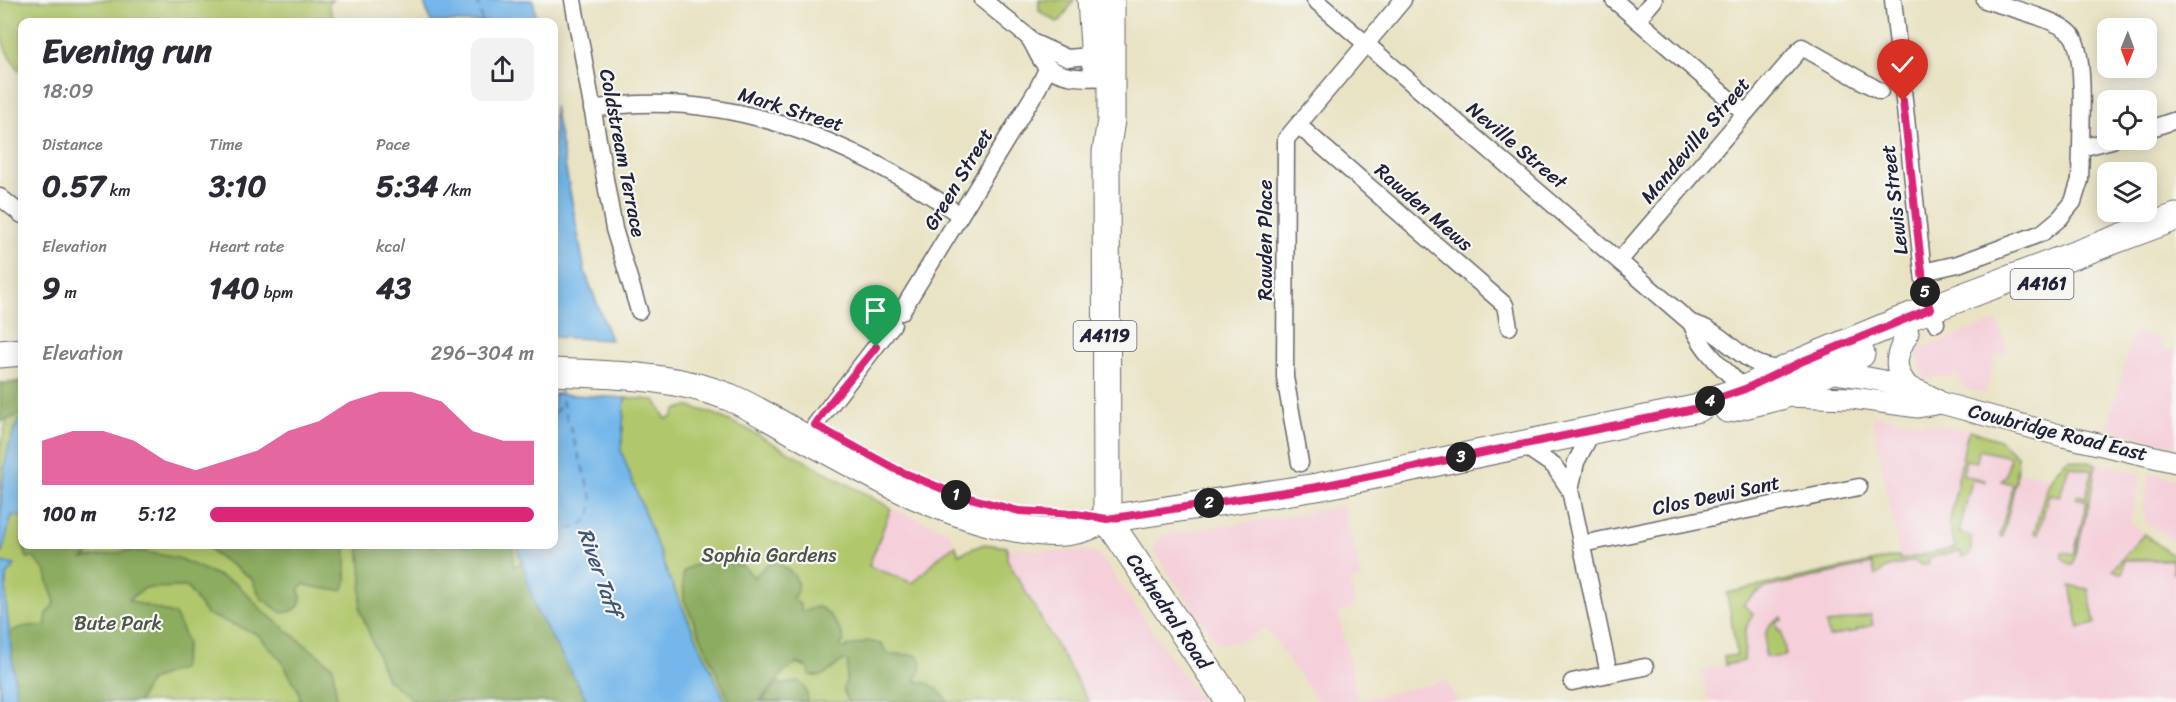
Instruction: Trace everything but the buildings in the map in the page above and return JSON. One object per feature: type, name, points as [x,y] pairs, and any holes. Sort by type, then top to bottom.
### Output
[{"type":"main road","name":"A4119","points":[[1091,0],[1111,120],[1106,152],[1107,519]]},
{"type":"main road","name":"A4119","points":[[1103,66],[1111,0]]},
{"type":"main road","name":"A4161","points":[[1781,396],[1854,357],[1908,333],[1933,316],[2176,217]]},
{"type":"main road","name":"A4161","points":[[1745,389],[1803,361],[2176,235]]},
{"type":"main road","points":[[0,354],[18,352]]},
{"type":"main road","name":"Cowbridge Road East","points":[[558,357],[630,368],[729,398],[924,501],[967,516],[1027,530],[1051,531],[1076,531],[1107,519],[1305,489],[1699,408],[1716,411],[1781,396]]},
{"type":"main road","name":"Cowbridge Road East","points":[[558,372],[676,365],[720,377],[761,394],[897,470],[955,494],[1019,511],[1076,514],[1107,519]]},
{"type":"main road","name":"Cowbridge Road East","points":[[1699,408],[1707,402],[1745,389]]},
{"type":"main road","name":"Cathedral Road","points":[[1107,519],[1230,702]]},
{"type":"street","name":"Coldstream Terrace","points":[[573,0],[615,236],[639,311]]},
{"type":"street","points":[[983,0],[1034,43],[1067,58],[1103,66]]},
{"type":"street","name":"Neville Street","points":[[1315,0],[1691,323],[1696,336],[1711,355],[1745,389]]},
{"type":"street","name":"Rawden Place","points":[[1300,463],[1285,377],[1286,139],[1403,0]]},
{"type":"street","points":[[1614,0],[1745,113]]},
{"type":"street","points":[[1637,20],[1654,0]]},
{"type":"street","name":"Lewis Street","points":[[1893,0],[1924,290],[1933,316]]},
{"type":"street","points":[[1923,272],[1958,264],[2042,233],[2060,218],[2073,202],[2080,180],[2079,48],[2070,33],[2054,23],[1985,0]]},
{"type":"street","points":[[1034,43],[1040,59],[1048,67],[1069,76],[1103,66]]},
{"type":"street","name":"Mandeville Street","points":[[1620,260],[1802,47],[1880,91]]},
{"type":"street","name":"Green Street","points":[[815,425],[897,318],[1038,88],[1048,67]]},
{"type":"street","name":"Mark Street","points":[[592,109],[640,104],[689,105],[737,112],[839,145],[865,157],[960,214]]},
{"type":"street","points":[[2157,126],[2176,120]]},
{"type":"street","name":"Rawden Mews","points":[[1298,125],[1505,305],[1509,327]]},
{"type":"street","points":[[2081,148],[2097,144]]},
{"type":"street","points":[[0,197],[18,212]]},
{"type":"street","name":"Neville Street","points":[[1691,323],[1705,326],[1753,362],[1766,368],[1788,369]]},
{"type":"street","points":[[1908,333],[1898,353],[1897,364],[1899,375],[1909,388]]},
{"type":"street","name":"Cowbridge Road East","points":[[1788,369],[1827,372],[1909,388],[1928,394],[1941,403],[2063,436],[2176,462]]},
{"type":"street","name":"Cowbridge Road East","points":[[1745,389],[1759,394],[1845,397],[1918,407],[1941,403]]},
{"type":"street","points":[[1570,490],[1576,462],[1593,430]]},
{"type":"street","points":[[1522,445],[1554,466],[1570,490],[1609,674]]},
{"type":"street","name":"Clos Dewi Sant","points":[[1582,544],[1859,486]]},
{"type":"street","points":[[1572,682],[1645,667]]},
{"type":"shaded area","points":[[1997,321],[2009,353],[1996,356],[1986,393],[1964,389],[1957,374],[1923,379],[1916,350]]},
{"type":"shaded area","points":[[2134,331],[2160,339],[2162,350],[2176,350],[2176,446],[2107,428]]},
{"type":"shaded area","points":[[1872,415],[1970,430],[1988,435],[2006,444],[2015,452],[2018,461],[2017,472],[2037,474],[2051,480],[2070,459],[2096,462],[2142,475],[2130,522],[2176,558],[2176,702],[1708,702],[1702,670],[1743,661],[1734,591],[1899,556]]},
{"type":"shaded area","points":[[2150,472],[2176,479],[2176,543],[2148,524],[2144,518],[2143,507]]},
{"type":"shaded area","points":[[1343,505],[1362,579],[1350,581],[1355,604],[1351,609],[1339,615],[1358,700],[1446,681],[1458,702],[1318,702],[1266,628],[1251,636],[1252,639],[1218,645],[1153,549],[1162,535],[1308,513]]},
{"type":"shaded area","points":[[891,508],[949,531],[955,545],[941,555],[913,584],[868,566]]},
{"type":"shaded area","points":[[1007,547],[1052,552],[1086,550],[1101,556],[1201,702],[1089,702],[1007,559]]},
{"type":"green space","points":[[0,0],[333,0],[328,4],[333,18],[18,18],[18,68],[5,49],[0,22]]},
{"type":"green space","points":[[1039,0],[1074,0],[1061,20],[1057,22],[1039,11]]},
{"type":"green space","name":"Bute Park","points":[[15,382],[18,382],[18,549],[518,549],[536,610],[588,702],[0,702],[0,449]]},
{"type":"green space","points":[[18,382],[18,415],[0,422],[0,383]]},
{"type":"green space","name":"Sophia Gardens","points":[[625,398],[655,400],[666,419],[672,417],[676,410],[687,406],[712,413],[745,428],[891,508],[869,566],[913,583],[941,555],[955,545],[959,554],[984,544],[1007,547],[1007,559],[1089,702],[726,702],[670,580],[621,451]]},
{"type":"green space","points":[[1970,430],[1999,440],[2017,456],[2016,480],[2003,537],[2000,536],[2013,484],[2001,481],[2006,476],[2010,457],[1979,450],[1977,462],[1966,460],[1963,475],[1985,480],[1985,482],[1972,480],[1959,533],[1971,536],[1971,552],[1968,556],[1962,557],[1960,551],[1928,558],[1929,564],[1922,565],[1913,561],[1886,568],[1875,576],[1872,564],[1765,588],[1743,605],[1753,613],[1745,630],[1744,661],[1725,665],[1724,657],[1737,655],[1727,593],[1899,556],[1900,560],[1955,548],[1949,526],[1966,439]]},
{"type":"green space","points":[[2070,459],[2096,464],[2090,500],[2073,565],[2063,559],[2062,552],[2074,554],[2087,501],[2076,498],[2078,495],[2086,497],[2092,471],[2069,466],[2060,496],[2049,494],[2038,534],[2034,533],[2050,482],[2055,472]]},
{"type":"green space","points":[[2144,534],[2176,558],[2176,573],[2173,573],[2172,560],[2124,560],[2123,574],[2112,570]]},
{"type":"green space","points":[[24,549],[92,549],[83,559],[134,550],[178,558],[237,584],[264,612],[333,667],[337,702],[300,702],[299,692],[281,660],[257,634],[206,614],[187,587],[145,588],[128,600],[176,615],[187,643],[182,668],[151,680],[138,702],[15,702],[6,637],[19,628],[45,626],[47,614],[55,602],[46,572],[33,557],[27,558]]},
{"type":"green space","points":[[210,549],[346,549],[346,582],[342,590],[304,584],[299,589],[301,597],[299,606],[292,611],[282,613],[261,598],[251,578]]},
{"type":"green space","points":[[359,549],[513,549],[513,566],[517,566],[524,559],[536,610],[588,702],[416,702],[387,679],[360,610],[362,577]]},
{"type":"green space","points":[[724,560],[744,567],[754,577],[767,565],[776,563],[787,569],[797,581],[798,586],[793,598],[800,605],[802,612],[817,607],[825,611],[838,626],[843,637],[844,641],[840,646],[844,649],[867,641],[881,644],[888,654],[916,655],[922,661],[915,681],[934,687],[948,702],[848,702],[843,689],[848,662],[842,661],[820,676],[810,675],[807,667],[797,663],[783,673],[759,702],[730,702],[684,600],[683,572],[697,564]]},
{"type":"green space","points":[[2070,586],[2088,589],[2095,624],[2079,628]]},
{"type":"green space","points":[[1871,615],[1873,625],[1829,637],[1826,624]]},
{"type":"green space","points":[[1782,617],[1783,620],[1776,622],[1778,631],[1781,630],[1786,655],[1765,657],[1765,638],[1768,628]]},
{"type":"green space","points":[[798,681],[806,690],[807,702],[761,702],[779,682],[782,685]]},
{"type":"water","points":[[423,0],[533,0],[536,18],[430,18]]},
{"type":"water","points":[[558,127],[585,272],[611,340],[558,337]]},
{"type":"water","name":"River Taff","points":[[558,394],[625,398],[621,451],[670,580],[726,702],[588,702],[536,610],[518,549],[558,549]]},
{"type":"water","points":[[18,423],[18,516],[12,515],[2,553],[0,553],[1,501],[5,463]]},
{"type":"water","points":[[0,562],[15,565],[6,575],[6,604],[17,702],[0,702]]},
{"type":"ferry route","points":[[477,0],[481,18]]},
{"type":"ferry route","points":[[558,530],[582,524],[587,520],[592,507],[592,498],[563,405],[559,384]]},
{"type":"ferry route","points":[[558,409],[562,405]]},
{"type":"route","points":[[876,347],[815,425],[921,482],[979,502],[1019,511],[1076,514],[1107,519],[1317,487],[1699,408],[1707,402],[1745,389],[1803,361],[1930,309],[1924,290],[1903,101]]}]
